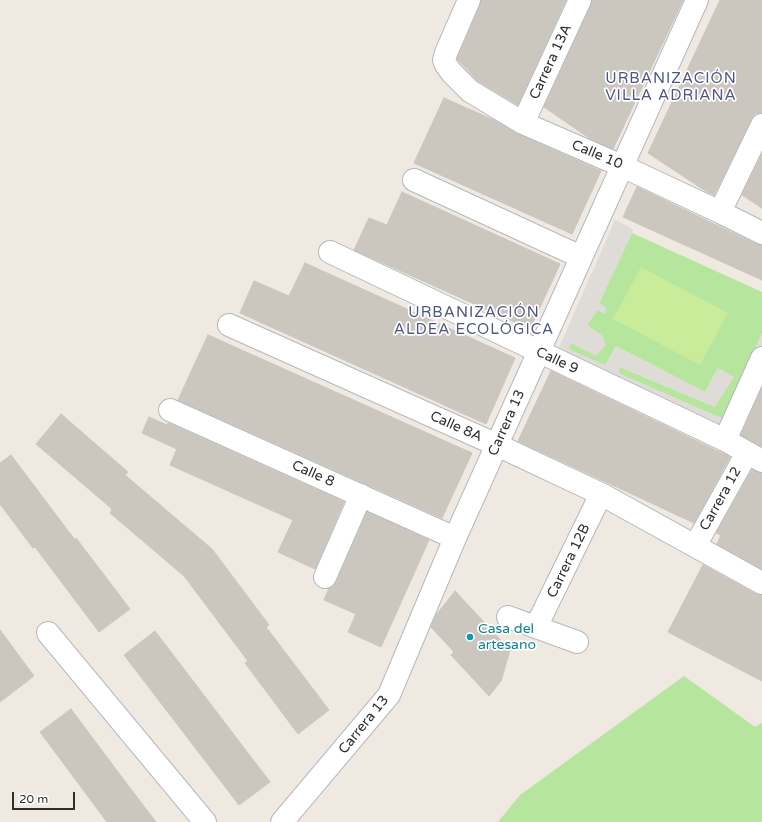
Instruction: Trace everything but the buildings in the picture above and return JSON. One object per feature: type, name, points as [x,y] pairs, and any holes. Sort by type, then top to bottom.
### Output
[{"type":"street","name":"Calle 10","points":[[469,0],[444,60],[452,73],[470,91],[523,123],[622,166],[762,233]]},
{"type":"street","name":"Carrera 13A","points":[[523,123],[580,0]]},
{"type":"street","name":"Carrera 13","points":[[282,822],[389,695],[455,538],[697,0]]},
{"type":"street","points":[[720,212],[762,125]]},
{"type":"street","points":[[414,180],[581,257]]},
{"type":"street","name":"Calle 9","points":[[330,252],[724,440],[754,457]]},
{"type":"street","name":"Calle 8A","points":[[229,325],[497,445],[601,494],[762,583]]},
{"type":"street","points":[[724,440],[762,358]]},
{"type":"street","name":"Calle 8","points":[[170,410],[455,538]]},
{"type":"street","name":"Carrera 12","points":[[695,546],[754,457]]},
{"type":"street","name":"Carrera 12B","points":[[536,627],[601,494]]},
{"type":"street","points":[[325,577],[361,495]]},
{"type":"street","points":[[508,617],[577,642]]},
{"type":"street","points":[[48,633],[205,822]]},
{"type":"green space","points":[[632,233],[762,292],[762,333],[723,419],[618,373],[620,367],[715,407],[718,368],[705,392],[616,346],[605,366],[568,349],[571,343],[602,336],[587,325],[597,310],[604,313],[599,303]]},
{"type":"green space","points":[[641,267],[728,313],[700,365],[613,319]]},
{"type":"green space","points":[[684,676],[755,727],[762,723],[762,822],[498,822],[520,795]]},
{"type":"shaded area","points":[[615,220],[633,229],[632,233],[599,303],[607,308],[604,314],[597,310],[587,325],[602,336],[605,341],[605,346],[596,356],[571,343],[569,349],[605,365],[616,346],[705,392],[718,368],[734,377],[715,407],[620,367],[618,373],[723,419],[762,333],[762,349],[725,429],[557,352]]},
{"type":"place","name":"Casa del artesano","points":[[470,637]]},
{"type":"district","name":"URBANIZACIÓN VILLA ADRIANA","points":[[671,88]]},
{"type":"district","name":"URBANIZACIÓN ALDEA ECOLÓGICA","points":[[474,322]]}]
